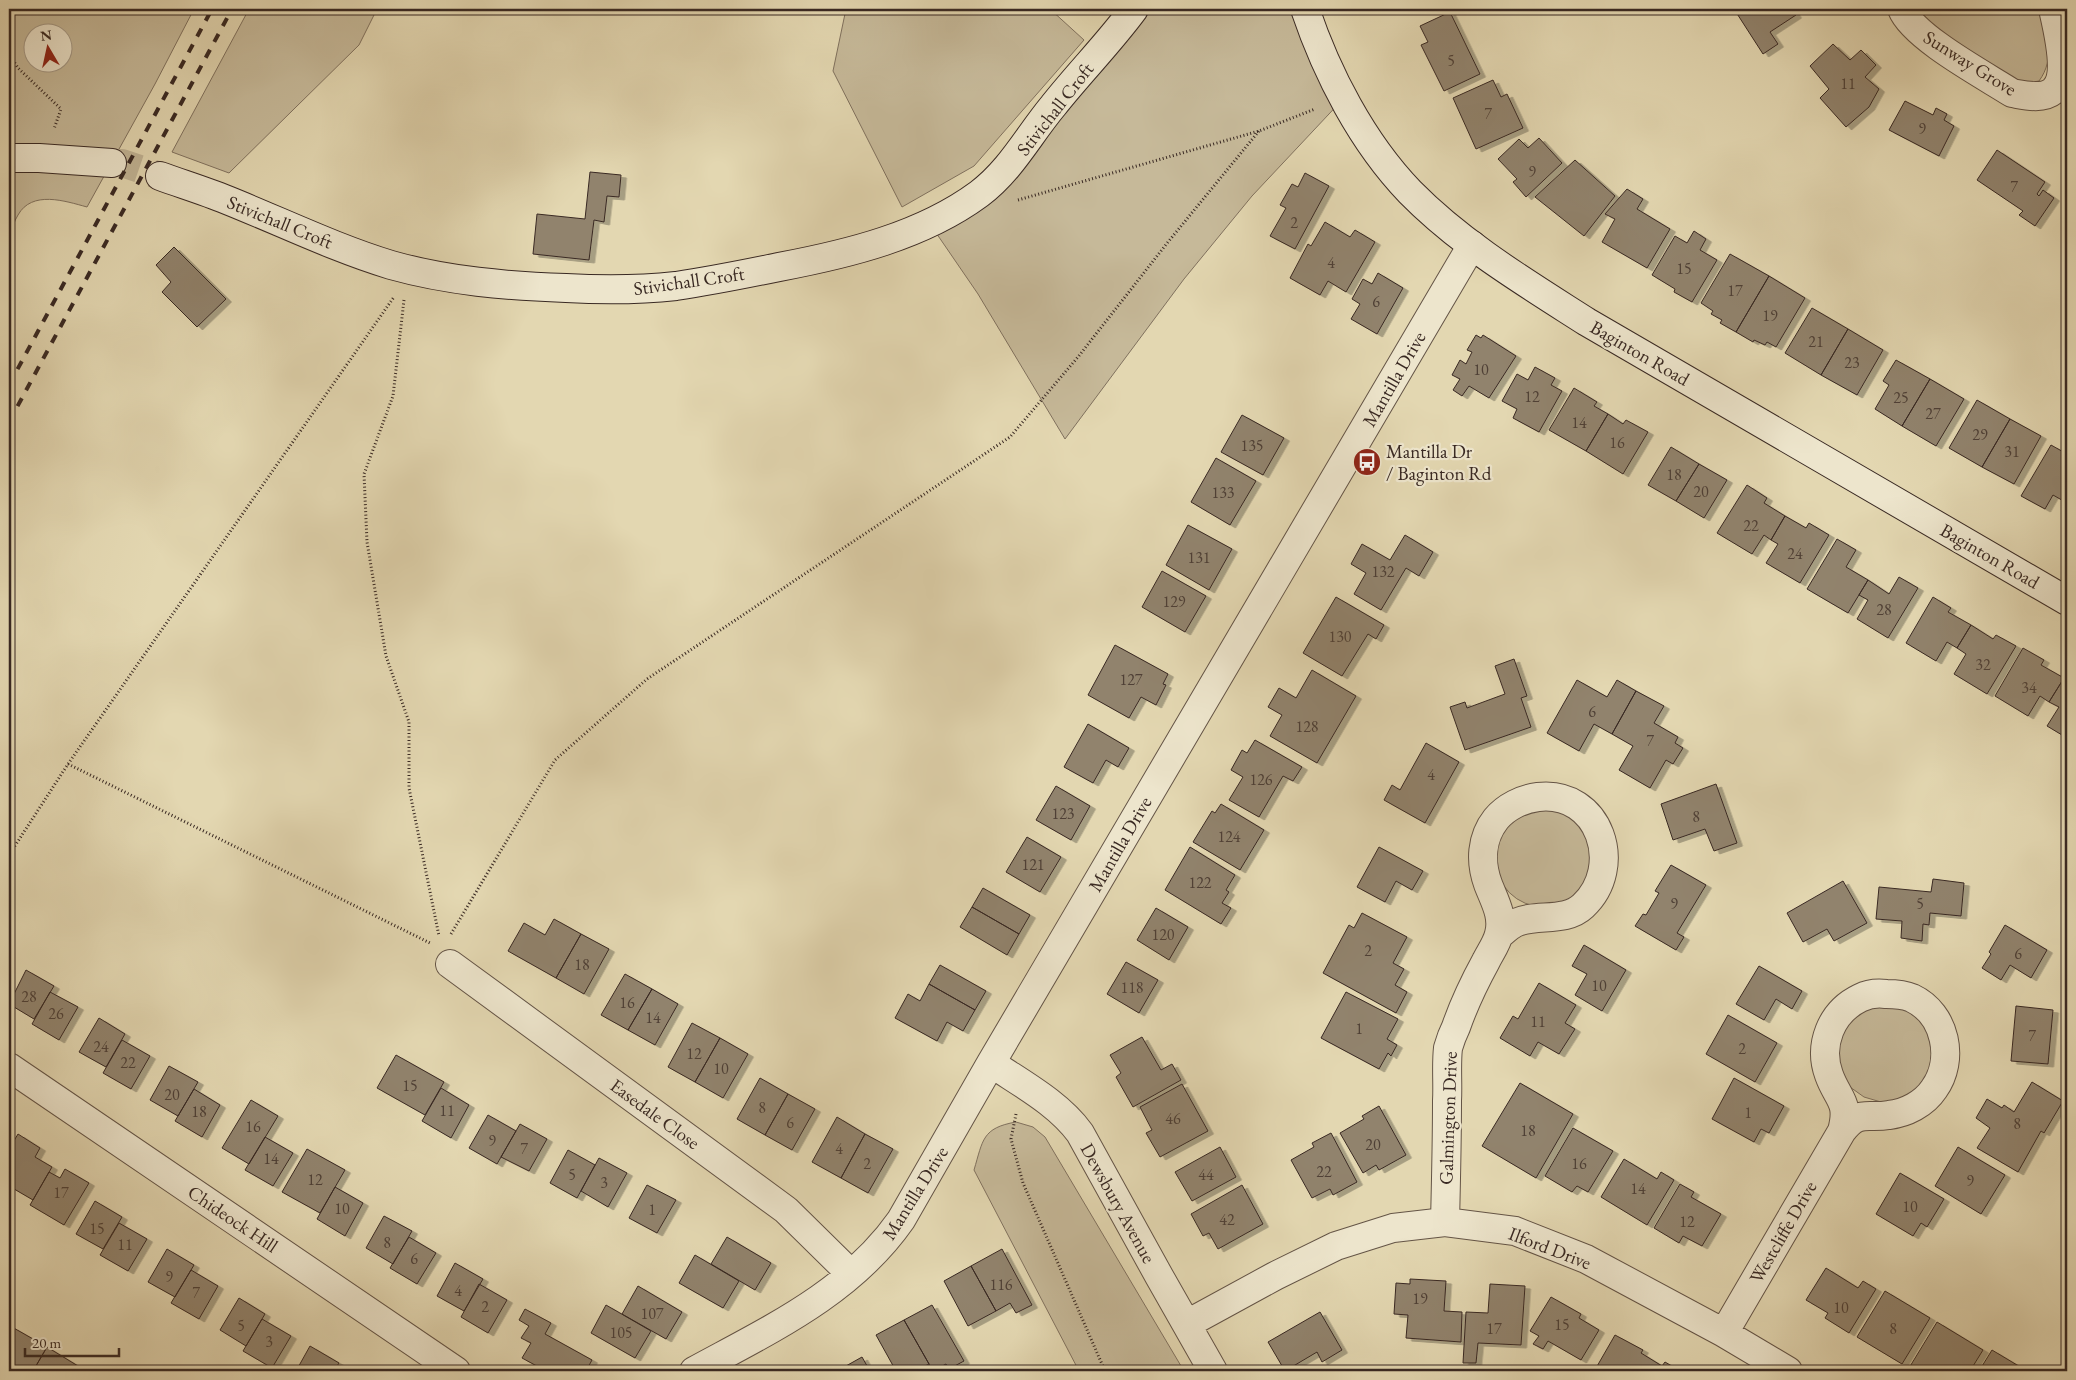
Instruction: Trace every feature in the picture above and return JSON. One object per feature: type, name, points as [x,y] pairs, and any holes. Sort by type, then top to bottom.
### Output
[{"type":"street","name":"Stivichall Croft","points":[[160,176],[228,200],[407,275],[437,276],[514,286],[616,290],[708,280],[806,262],[889,239],[938,219],[978,195],[1000,178],[1016,159],[1041,120],[1099,54],[1134,9]]},
{"type":"street","name":"Baginton Road","points":[[1305,9],[1344,98],[1358,124],[1392,171],[1427,207],[1472,245],[1526,284],[1587,322],[2067,600]]},
{"type":"street","name":"Sunway Grove","points":[[1902,9],[1905,18],[1921,34],[2012,93],[2043,96],[2054,91],[2059,82],[2061,51],[2052,9]]},
{"type":"street","points":[[9,158],[112,163]]},
{"type":"street","name":"Mantilla Drive","points":[[694,1371],[802,1311],[851,1274],[884,1244],[901,1220],[1472,245]]},
{"type":"street","name":"Galmington Drive","points":[[1445,1222],[1448,1048],[1466,998],[1500,935],[1514,923],[1528,919],[1551,918],[1575,911],[1586,903],[1597,888],[1604,859],[1603,844],[1591,817],[1578,806],[1556,798],[1528,798],[1499,815],[1489,828],[1483,857],[1488,884],[1495,896],[1500,917],[1500,935]]},
{"type":"street","name":"Easedale Close","points":[[446,957],[786,1210],[851,1274]]},
{"type":"street","name":"Westcliffe Drive","points":[[1724,1333],[1848,1123],[1858,1117],[1871,1114],[1888,1116],[1906,1111],[1922,1102],[1934,1090],[1942,1076],[1946,1061],[1946,1044],[1941,1028],[1924,1007],[1912,998],[1878,993],[1860,998],[1836,1016],[1828,1029],[1825,1045],[1826,1060],[1828,1074],[1845,1108],[1846,1118],[1842,1131]]},
{"type":"street","name":"Dewsbury Avenue","points":[[992,1063],[1057,1108],[1071,1120],[1158,1276],[1214,1371]]},
{"type":"street","name":"Chideock Hill","points":[[9,1067],[456,1371]]},
{"type":"street","name":"Ilford Drive","points":[[1187,1324],[1275,1276],[1336,1246],[1394,1228],[1445,1222],[1514,1231],[1586,1259],[1724,1333],[1788,1371]]},
{"type":"path","points":[[9,54],[18,68],[61,110],[54,131]]},
{"type":"path","points":[[1011,202],[1259,131],[1344,98]]},
{"type":"path","points":[[446,957],[556,760],[648,679],[1010,437],[1078,357],[1168,242],[1259,131]]},
{"type":"path","points":[[9,855],[68,764],[407,275]]},
{"type":"path","points":[[407,275],[394,396],[364,474],[367,542],[386,656],[409,722],[409,788],[446,957]]},
{"type":"path","points":[[68,764],[446,957]]},
{"type":"path","points":[[1022,1084],[1011,1139],[1023,1183],[1105,1371]]},
{"type":"shaded area","points":[[9,9],[194,9],[87,207],[59,200],[40,200],[24,207],[14,223],[9,237]]},
{"type":"shaded area","points":[[249,9],[377,9],[359,45],[229,173],[172,152]]},
{"type":"shaded area","points":[[846,9],[1050,9],[1084,40],[974,166],[902,207],[833,71]]},
{"type":"shaded area","points":[[1134,9],[1305,9],[1344,98],[1252,196],[1184,279],[1065,439],[978,294],[930,224],[954,210]]},
{"type":"shaded area","points":[[1913,9],[2040,9],[2048,46],[2047,64],[2044,72],[2039,81],[2021,84],[1934,29]]},
{"type":"shaded area","points":[[1544,809],[1563,813],[1579,823],[1589,839],[1593,858],[1589,877],[1579,893],[1563,903],[1544,907],[1525,903],[1509,893],[1499,877],[1495,858],[1499,839],[1509,823],[1525,813]]},
{"type":"shaded area","points":[[1878,1003],[1909,1008],[1932,1032],[1934,1066],[1915,1093],[1898,1101],[1881,1102],[1864,1097],[1850,1087],[1840,1072],[1836,1053],[1847,1022]]},
{"type":"shaded area","points":[[1016,1122],[1033,1127],[1045,1137],[1184,1371],[1079,1371],[974,1170],[982,1143],[990,1132],[996,1128]]},
{"type":"building","points":[[1734,9],[1792,9],[1796,15],[1770,32],[1778,44],[1763,54]]},
{"type":"building","points":[[1450,12],[1480,74],[1444,91],[1421,45],[1428,42],[1420,26]]},
{"type":"building","points":[[1833,44],[1850,60],[1861,50],[1876,65],[1865,77],[1879,89],[1869,107],[1846,127],[1820,98],[1829,89],[1810,66]]},
{"type":"building","points":[[1493,80],[1501,97],[1507,94],[1523,128],[1476,149],[1453,98]]},
{"type":"building","points":[[1905,101],[1933,115],[1936,108],[1947,114],[1944,120],[1954,126],[1939,156],[1889,130]]},
{"type":"building","points":[[1539,138],[1562,163],[1526,197],[1513,182],[1517,179],[1498,159],[1519,139],[1528,148]]},
{"type":"building","points":[[1997,150],[2045,182],[2037,194],[2039,196],[2043,190],[2054,198],[2035,226],[2019,215],[2023,211],[1977,180]]},
{"type":"building","points":[[1575,160],[1615,196],[1584,236],[1535,197]]},
{"type":"building","points":[[590,172],[621,175],[619,197],[607,196],[604,222],[594,220],[589,260],[533,254],[537,214],[585,219]]},
{"type":"building","points":[[1305,173],[1329,186],[1295,249],[1270,236],[1286,208],[1280,205],[1292,184],[1298,187]]},
{"type":"building","points":[[1627,189],[1643,199],[1637,209],[1670,229],[1647,268],[1602,242],[1615,219],[1605,214]]},
{"type":"building","points":[[1325,222],[1350,237],[1355,230],[1375,242],[1346,292],[1328,281],[1320,295],[1290,278],[1308,244],[1311,246]]},
{"type":"building","points":[[1694,231],[1706,239],[1700,250],[1717,260],[1692,302],[1674,292],[1675,289],[1652,275],[1675,236],[1687,243]]},
{"type":"building","points":[[174,247],[226,299],[197,327],[162,292],[171,282],[156,265]]},
{"type":"building","points":[[1730,254],[1769,276],[1736,332],[1720,323],[1722,320],[1711,314],[1713,311],[1701,303]]},
{"type":"building","points":[[1378,273],[1403,288],[1377,334],[1351,319],[1360,304],[1352,299],[1363,279],[1372,284]]},
{"type":"building","points":[[1769,276],[1805,298],[1776,347],[1767,342],[1765,345],[1754,340],[1753,342],[1736,332]]},
{"type":"building","points":[[1812,308],[1848,329],[1821,375],[1785,353]]},
{"type":"building","points":[[1848,329],[1883,350],[1857,395],[1821,375]]},
{"type":"building","points":[[1476,335],[1481,338],[1483,335],[1516,356],[1489,398],[1469,386],[1462,396],[1453,390],[1460,379],[1452,375],[1460,360],[1466,364],[1472,352],[1467,350]]},
{"type":"building","points":[[1896,360],[1930,379],[1902,426],[1875,409],[1889,385],[1883,381]]},
{"type":"building","points":[[1535,367],[1555,378],[1551,385],[1562,391],[1539,432],[1513,418],[1517,409],[1502,401],[1517,374],[1528,380]]},
{"type":"building","points":[[1930,379],[1964,399],[1936,446],[1902,426]]},
{"type":"building","points":[[1574,388],[1597,402],[1594,406],[1608,414],[1586,451],[1549,430]]},
{"type":"building","points":[[1977,400],[2010,419],[1982,467],[1949,448]]},
{"type":"building","points":[[1608,414],[1623,424],[1626,420],[1648,432],[1623,474],[1586,451]]},
{"type":"building","points":[[1242,415],[1284,438],[1263,475],[1221,452]]},
{"type":"building","points":[[2010,419],[2041,436],[2014,484],[1982,467]]},
{"type":"building","points":[[2051,445],[2067,454],[2067,503],[2053,495],[2045,509],[2021,496]]},
{"type":"building","points":[[1671,447],[1699,464],[1676,501],[1648,485]]},
{"type":"building","points":[[1216,458],[1256,481],[1230,525],[1191,502]]},
{"type":"building","points":[[1699,464],[1727,480],[1704,518],[1676,501]]},
{"type":"building","points":[[1747,485],[1767,498],[1764,503],[1785,516],[1771,540],[1764,535],[1752,554],[1717,533]]},
{"type":"building","points":[[1785,516],[1806,528],[1809,523],[1829,535],[1800,583],[1766,563],[1778,544],[1771,540]]},
{"type":"building","points":[[1188,525],[1232,549],[1209,590],[1166,565]]},
{"type":"building","points":[[1405,535],[1433,552],[1419,576],[1406,568],[1381,610],[1354,594],[1366,573],[1351,564],[1362,544],[1390,560]]},
{"type":"building","points":[[1837,539],[1856,550],[1846,567],[1868,580],[1848,613],[1807,589]]},
{"type":"building","points":[[1162,571],[1206,596],[1185,632],[1142,607]]},
{"type":"building","points":[[1899,577],[1918,588],[1888,638],[1857,619],[1868,600],[1859,595],[1868,580],[1889,594]]},
{"type":"building","points":[[1336,597],[1384,625],[1376,639],[1368,634],[1342,676],[1303,653]]},
{"type":"building","points":[[1933,597],[1951,608],[1948,612],[1971,625],[1957,648],[1947,642],[1936,661],[1906,643]]},
{"type":"building","points":[[1971,625],[1993,639],[1996,635],[2016,646],[1987,694],[1954,674],[1966,654],[1957,648]]},
{"type":"building","points":[[1115,645],[1168,674],[1163,684],[1166,685],[1156,705],[1141,697],[1129,718],[1088,695]]},
{"type":"building","points":[[2023,648],[2044,660],[2041,665],[2064,678],[2049,702],[2040,696],[2028,716],[1995,696]]},
{"type":"building","points":[[1514,659],[1527,696],[1521,698],[1531,727],[1465,750],[1450,707],[1465,702],[1467,708],[1505,694],[1495,666]]},
{"type":"building","points":[[1312,670],[1356,696],[1317,763],[1270,736],[1282,715],[1268,707],[1279,688],[1296,698]]},
{"type":"building","points":[[2064,678],[2067,680],[2067,738],[2047,726],[2059,707],[2049,702]]},
{"type":"building","points":[[1577,680],[1607,697],[1617,680],[1636,691],[1612,734],[1594,724],[1579,751],[1547,733]]},
{"type":"building","points":[[1636,691],[1664,706],[1654,723],[1678,737],[1675,743],[1683,748],[1673,764],[1666,760],[1650,788],[1619,770],[1633,746],[1612,734]]},
{"type":"building","points":[[1088,724],[1129,748],[1118,767],[1106,760],[1093,783],[1064,767]]},
{"type":"building","points":[[1255,740],[1302,767],[1293,781],[1283,776],[1259,817],[1229,800],[1243,777],[1231,770],[1242,750],[1247,753]]},
{"type":"building","points":[[1426,743],[1459,762],[1425,823],[1384,800],[1392,785],[1400,790]]},
{"type":"building","points":[[1716,784],[1737,843],[1714,851],[1705,829],[1673,840],[1661,804]]},
{"type":"building","points":[[1056,786],[1090,806],[1071,840],[1036,820]]},
{"type":"building","points":[[1221,804],[1264,830],[1240,870],[1193,842],[1212,811],[1215,813]]},
{"type":"building","points":[[1027,837],[1061,857],[1040,892],[1006,872]]},
{"type":"building","points":[[1190,847],[1235,875],[1226,890],[1229,892],[1222,903],[1231,908],[1221,924],[1165,890]]},
{"type":"building","points":[[1379,847],[1423,871],[1412,890],[1396,881],[1385,902],[1357,887]]},
{"type":"building","points":[[1671,865],[1706,885],[1677,933],[1684,937],[1676,950],[1635,926],[1643,914],[1646,915],[1659,893],[1655,891]]},
{"type":"building","points":[[1933,879],[1964,883],[1961,916],[1930,913],[1929,925],[1923,924],[1922,941],[1901,938],[1902,921],[1876,919],[1879,887],[1931,892]]},
{"type":"building","points":[[1843,881],[1867,923],[1834,941],[1827,929],[1803,942],[1787,913]]},
{"type":"building","points":[[983,888],[1030,915],[1019,934],[972,907]]},
{"type":"building","points":[[972,907],[1019,934],[1007,955],[960,927]]},
{"type":"building","points":[[1156,908],[1188,927],[1169,960],[1137,940]]},
{"type":"building","points":[[1362,913],[1407,937],[1393,963],[1404,969],[1395,985],[1407,992],[1396,1013],[1323,973],[1349,925],[1354,928]]},
{"type":"building","points":[[554,919],[581,934],[556,978],[508,951],[524,923],[545,935]]},
{"type":"building","points":[[2005,925],[2047,950],[2031,978],[2010,965],[2001,980],[1982,968]]},
{"type":"building","points":[[581,934],[609,949],[584,994],[556,978]]},
{"type":"building","points":[[1584,945],[1626,970],[1602,1011],[1575,995],[1587,974],[1572,966]]},
{"type":"building","points":[[1126,962],[1158,980],[1139,1013],[1107,994]]},
{"type":"building","points":[[940,965],[986,991],[975,1010],[929,984]]},
{"type":"building","points":[[1759,966],[1802,991],[1792,1009],[1776,999],[1764,1020],[1736,1004]]},
{"type":"building","points":[[26,970],[54,986],[34,1019],[9,1004]]},
{"type":"building","points":[[625,974],[652,989],[628,1030],[601,1015]]},
{"type":"building","points":[[1539,983],[1576,1005],[1565,1023],[1575,1029],[1559,1054],[1538,1042],[1530,1056],[1500,1038],[1513,1016],[1518,1019]]},
{"type":"building","points":[[929,984],[975,1010],[963,1031],[947,1022],[937,1041],[895,1018],[908,994],[920,1001]]},
{"type":"building","points":[[652,989],[678,1004],[655,1045],[628,1030]]},
{"type":"building","points":[[50,992],[78,1007],[59,1040],[32,1024]]},
{"type":"building","points":[[1346,992],[1398,1019],[1387,1039],[1397,1045],[1391,1056],[1388,1053],[1379,1069],[1321,1038]]},
{"type":"building","points":[[2016,1006],[2053,1010],[2048,1064],[2011,1061]]},
{"type":"building","points":[[1728,1015],[1777,1043],[1755,1082],[1706,1054]]},
{"type":"building","points":[[99,1018],[125,1034],[106,1067],[79,1052]]},
{"type":"building","points":[[692,1023],[720,1038],[695,1082],[668,1067]]},
{"type":"building","points":[[1142,1037],[1161,1070],[1172,1064],[1181,1080],[1133,1107],[1116,1077],[1121,1073],[1110,1055]]},
{"type":"building","points":[[720,1038],[748,1054],[723,1098],[695,1082]]},
{"type":"building","points":[[122,1040],[150,1056],[131,1089],[103,1073]]},
{"type":"building","points":[[396,1055],[444,1082],[425,1115],[377,1088]]},
{"type":"building","points":[[169,1066],[198,1082],[178,1116],[150,1100]]},
{"type":"building","points":[[760,1078],[788,1094],[765,1135],[737,1119]]},
{"type":"building","points":[[1734,1078],[1784,1106],[1769,1133],[1761,1129],[1754,1142],[1712,1119]]},
{"type":"building","points":[[2032,1082],[2063,1101],[2044,1133],[2041,1131],[2018,1172],[1977,1148],[1990,1128],[1976,1118],[1987,1099],[2002,1108],[2004,1105],[2014,1112]]},
{"type":"building","points":[[1520,1083],[1573,1114],[1536,1178],[1482,1146]]},
{"type":"building","points":[[1182,1084],[1208,1131],[1160,1157],[1146,1133],[1152,1130],[1140,1107]]},
{"type":"building","points":[[441,1088],[469,1105],[451,1138],[422,1121]]},
{"type":"building","points":[[194,1089],[220,1105],[202,1137],[175,1121]]},
{"type":"building","points":[[788,1094],[815,1109],[792,1150],[765,1135]]},
{"type":"building","points":[[251,1100],[278,1116],[249,1164],[222,1148]]},
{"type":"building","points":[[1379,1106],[1406,1155],[1379,1170],[1376,1165],[1363,1173],[1340,1133],[1364,1119],[1362,1116]]},
{"type":"building","points":[[488,1115],[516,1131],[497,1164],[469,1148]]},
{"type":"building","points":[[837,1117],[865,1134],[841,1178],[812,1162]]},
{"type":"building","points":[[520,1124],[547,1139],[529,1171],[501,1157]]},
{"type":"building","points":[[1573,1128],[1613,1151],[1588,1192],[1577,1186],[1572,1192],[1545,1176]]},
{"type":"building","points":[[1331,1133],[1357,1182],[1333,1195],[1330,1189],[1312,1198],[1291,1160],[1314,1147],[1312,1143]]},
{"type":"building","points":[[18,1134],[40,1148],[35,1157],[52,1167],[33,1200],[9,1186],[9,1149]]},
{"type":"building","points":[[865,1134],[893,1149],[868,1193],[841,1178]]},
{"type":"building","points":[[265,1137],[293,1153],[273,1186],[245,1170]]},
{"type":"building","points":[[1220,1147],[1236,1177],[1192,1201],[1175,1172]]},
{"type":"building","points":[[1958,1147],[2005,1175],[1981,1214],[1935,1186]]},
{"type":"building","points":[[307,1149],[345,1170],[320,1213],[282,1192]]},
{"type":"building","points":[[568,1150],[595,1165],[577,1198],[550,1183]]},
{"type":"building","points":[[599,1158],[627,1173],[608,1207],[581,1191]]},
{"type":"building","points":[[1624,1159],[1657,1179],[1661,1172],[1674,1180],[1647,1225],[1601,1197]]},
{"type":"building","points":[[65,1169],[89,1183],[64,1225],[30,1205],[49,1172],[60,1178]]},
{"type":"building","points":[[1900,1173],[1944,1199],[1927,1227],[1921,1223],[1913,1236],[1876,1214]]},
{"type":"building","points":[[1680,1184],[1694,1192],[1691,1197],[1721,1214],[1702,1246],[1683,1236],[1679,1243],[1654,1228]]},
{"type":"building","points":[[647,1185],[676,1200],[657,1233],[629,1218]]},
{"type":"building","points":[[1242,1185],[1263,1224],[1218,1249],[1209,1233],[1203,1236],[1191,1214]]},
{"type":"building","points":[[335,1187],[363,1203],[345,1236],[317,1219]]},
{"type":"building","points":[[95,1201],[122,1217],[103,1249],[76,1234]]},
{"type":"building","points":[[384,1216],[412,1231],[393,1264],[366,1248]]},
{"type":"building","points":[[119,1223],[147,1239],[128,1271],[100,1255]]},
{"type":"building","points":[[409,1237],[436,1253],[417,1284],[390,1268]]},
{"type":"building","points":[[727,1237],[771,1263],[755,1290],[711,1264]]},
{"type":"building","points":[[167,1249],[194,1265],[175,1297],[148,1282]]},
{"type":"building","points":[[1002,1249],[1032,1305],[1016,1313],[1010,1303],[996,1311],[971,1266]]},
{"type":"building","points":[[695,1255],[739,1281],[723,1308],[679,1283]]},
{"type":"building","points":[[455,1263],[483,1279],[464,1311],[437,1296]]},
{"type":"building","points":[[971,1266],[996,1311],[968,1326],[944,1281]]},
{"type":"building","points":[[1826,1268],[1858,1288],[1863,1281],[1876,1289],[1849,1333],[1825,1318],[1828,1313],[1806,1300]]},
{"type":"building","points":[[191,1270],[218,1286],[199,1319],[171,1303]]},
{"type":"building","points":[[1410,1279],[1446,1281],[1444,1311],[1462,1312],[1461,1342],[1406,1338],[1408,1315],[1394,1314],[1396,1283],[1410,1284]]},
{"type":"building","points":[[479,1284],[507,1300],[488,1333],[461,1317]]},
{"type":"building","points":[[1490,1284],[1525,1286],[1521,1345],[1478,1343],[1476,1363],[1463,1363],[1466,1312],[1488,1313]]},
{"type":"building","points":[[638,1286],[682,1312],[666,1339],[622,1314]]},
{"type":"building","points":[[1885,1291],[1930,1318],[1902,1364],[1857,1337]]},
{"type":"building","points":[[1551,1297],[1581,1314],[1579,1318],[1599,1330],[1581,1360],[1548,1341],[1543,1349],[1533,1344],[1539,1336],[1530,1331]]},
{"type":"building","points":[[239,1298],[265,1314],[246,1346],[220,1330]]},
{"type":"building","points":[[606,1305],[651,1331],[635,1358],[591,1333]]},
{"type":"building","points":[[932,1305],[964,1361],[949,1369],[946,1364],[933,1371],[904,1320]]},
{"type":"building","points":[[525,1309],[551,1323],[545,1334],[592,1360],[586,1371],[546,1371],[522,1358],[531,1343],[521,1338],[529,1326],[519,1320]]},
{"type":"building","points":[[1320,1312],[1342,1350],[1322,1362],[1317,1352],[1285,1371],[1268,1342]]},
{"type":"building","points":[[262,1319],[291,1336],[272,1368],[243,1351]]},
{"type":"building","points":[[904,1320],[929,1364],[915,1371],[896,1371],[876,1335]]},
{"type":"building","points":[[1937,1322],[1983,1350],[1970,1371],[1915,1371],[1909,1368]]},
{"type":"building","points":[[12,1327],[47,1347],[33,1371],[13,1371],[9,1369],[9,1332]]},
{"type":"building","points":[[1615,1335],[1643,1350],[1641,1353],[1662,1366],[1665,1362],[1677,1369],[1675,1371],[1601,1371],[1596,1368]]},
{"type":"building","points":[[310,1346],[339,1363],[334,1371],[296,1371]]},
{"type":"building","points":[[47,1347],[78,1366],[75,1371],[33,1371]]},
{"type":"building","points":[[1992,1350],[2027,1371],[1979,1371]]},
{"type":"building","points":[[862,1357],[870,1371],[837,1371]]},
{"type":"tunnel","points":[[112,163],[122,163],[160,176]]},
{"type":"railway","points":[[9,385],[212,9]]},
{"type":"railway","points":[[9,422],[232,9]]},
{"type":"place","name":"Mantilla Dr / Baginton Rd","points":[[1367,462]]}]
